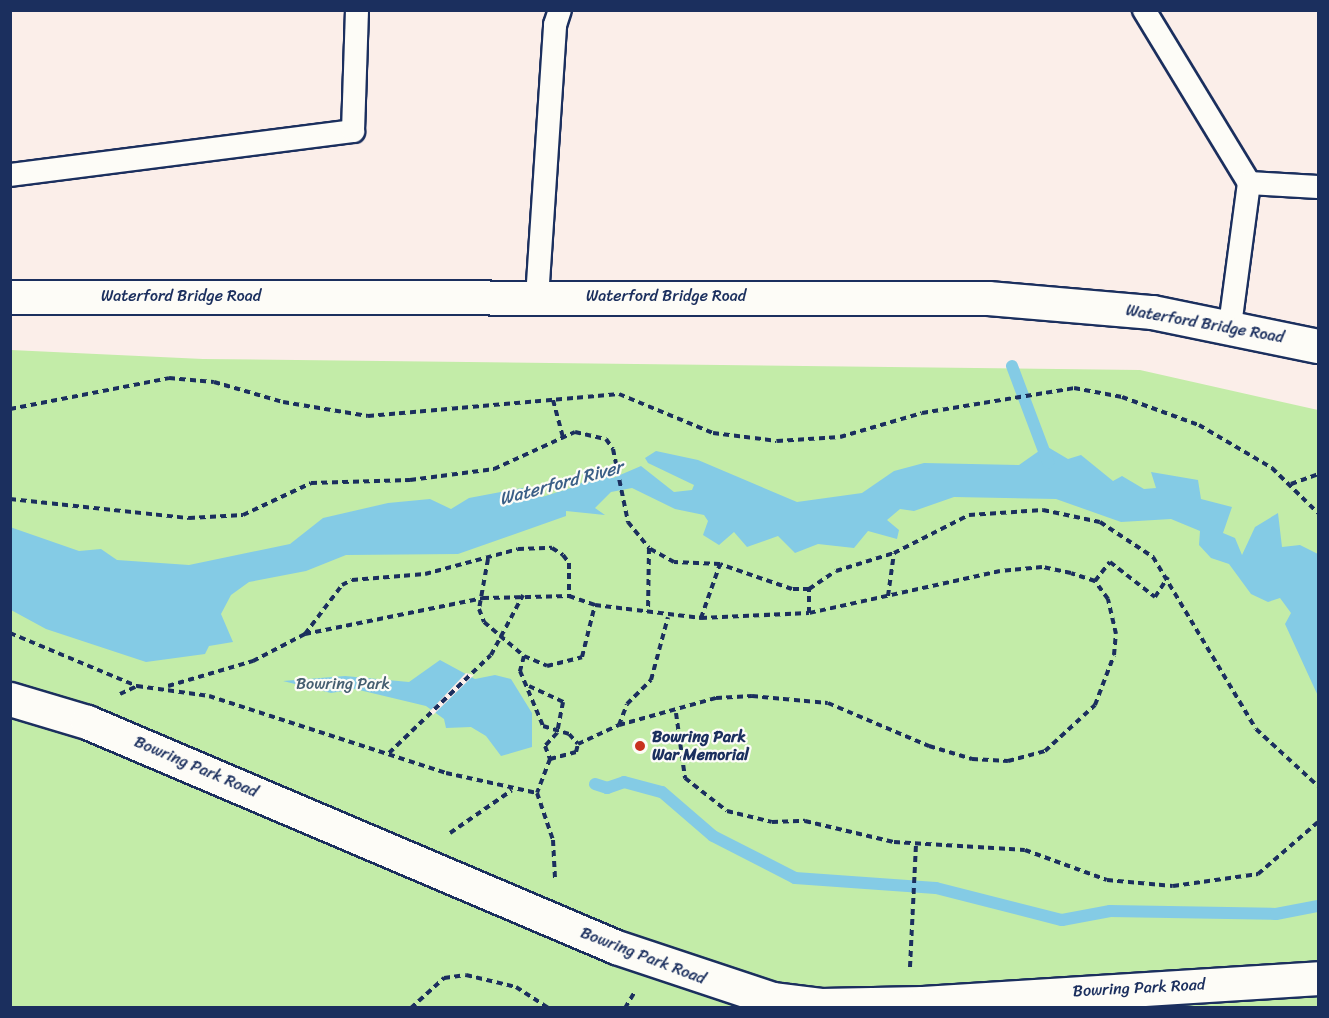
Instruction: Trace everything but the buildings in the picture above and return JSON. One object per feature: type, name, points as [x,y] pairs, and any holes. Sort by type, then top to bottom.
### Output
[{"type":"street","name":"Waterford Bridge Road","points":[[10,297],[988,298],[1152,312],[1230,326],[1318,346]]},
{"type":"street","name":"Bowring Park Road","points":[[10,699],[87,722],[550,919],[711,983],[771,999],[908,1004],[1318,978]]},
{"type":"lane","points":[[10,175],[353,130],[357,10]]},
{"type":"lane","points":[[537,298],[555,25],[560,10]]},
{"type":"lane","points":[[1144,10],[1249,183],[1230,326]]},
{"type":"lane","points":[[1249,183],[1318,187]]},
{"type":"path","points":[[10,409],[169,378],[213,382],[282,402],[368,416],[619,394],[713,433],[777,441],[840,437],[922,413],[1074,388],[1156,407],[1240,447],[1291,484],[1318,513]]},
{"type":"path","points":[[553,400],[563,437]]},
{"type":"path","points":[[10,499],[189,518],[243,515],[311,483],[410,480],[495,469],[575,432],[606,439],[613,449],[628,522],[649,548],[674,562],[720,564],[792,589],[809,589],[836,570],[894,553],[969,515],[1043,510],[1100,522],[1153,556],[1168,577],[1194,633],[1256,729],[1318,786]]},
{"type":"path","points":[[1291,484],[1318,474]]},
{"type":"path","points":[[305,634],[342,585],[352,580],[425,574],[488,559],[518,549],[552,548],[569,563],[569,596]]},
{"type":"path","points":[[648,612],[649,548]]},
{"type":"path","points":[[888,596],[894,553]]},
{"type":"path","points":[[488,559],[483,598],[479,609],[484,622],[524,656],[547,666],[582,657],[595,605]]},
{"type":"path","points":[[1095,581],[1110,562],[1155,597],[1168,577]]},
{"type":"path","points":[[701,618],[720,564]]},
{"type":"path","points":[[168,687],[253,661],[305,634],[483,598],[524,594],[569,596],[595,605],[668,616],[701,618],[809,613],[1042,567],[1095,581],[1108,599],[1116,634],[1108,677],[1095,705],[1045,751],[1008,761],[972,759],[828,703],[790,696],[716,698],[676,713],[619,725],[578,744]]},
{"type":"path","points":[[809,589],[809,613]]},
{"type":"path","points":[[390,753],[491,655],[502,639],[524,594]]},
{"type":"path","points":[[619,725],[627,704],[653,674],[668,616]]},
{"type":"path","points":[[10,633],[137,686],[168,687],[513,789],[537,793]]},
{"type":"path","points":[[524,656],[520,671],[529,686],[543,726],[557,733],[569,734],[578,744]]},
{"type":"path","points":[[529,686],[563,702],[557,733],[545,746],[550,759],[537,793],[553,840],[556,902],[550,919]]},
{"type":"path","points":[[676,713],[685,778],[727,811],[916,844],[1025,850],[1107,880],[1173,886],[1258,874],[1318,822]]},
{"type":"path","points":[[550,759],[576,752],[578,744]]},
{"type":"path","points":[[417,861],[513,789]]},
{"type":"path","points":[[908,1004],[916,844]]},
{"type":"path","points":[[411,1008],[444,978],[466,975],[516,987],[548,1008]]},
{"type":"green space","name":"Bowring Park","points":[[11,350],[203,359],[1140,370],[1318,410],[1318,1007],[11,1008]]},
{"type":"water","points":[[1046,446],[1068,459],[1081,455],[1113,481],[1122,476],[1144,489],[1156,488],[1151,472],[1198,480],[1201,499],[1232,507],[1223,533],[1235,538],[1242,555],[1255,527],[1278,513],[1282,547],[1300,545],[1318,554],[1318,696],[1285,624],[1291,613],[1280,598],[1268,602],[1251,594],[1229,564],[1211,558],[1199,545],[1200,531],[1171,519],[1121,522],[1056,499],[954,497],[914,511],[900,509],[887,520],[899,530],[897,539],[868,531],[854,548],[818,544],[795,553],[778,536],[747,547],[734,532],[719,545],[703,535],[708,521],[704,515],[675,509],[632,488],[611,492],[595,508],[605,515],[566,511],[566,516],[458,554],[346,555],[306,571],[249,582],[231,595],[221,614],[233,642],[209,646],[205,654],[146,662],[46,629],[11,610],[10,527],[79,551],[101,549],[117,560],[189,565],[290,544],[323,518],[388,503],[430,499],[451,509],[469,498],[522,488],[542,497],[577,486],[595,473],[613,478],[641,466],[674,492],[692,490],[694,485],[648,463],[645,458],[656,451],[698,460],[797,502],[862,493],[894,471],[924,463],[1019,465]]},
{"type":"water","points":[[440,660],[475,679],[495,675],[511,679],[532,713],[532,747],[501,756],[486,736],[471,727],[446,728],[444,719],[426,706],[355,689],[331,693],[283,681],[345,676],[409,682]]},
{"type":"pier","points":[[466,673],[474,675],[433,715],[429,712]]},
{"type":"waterway","points":[[1012,366],[1048,462]]},
{"type":"waterway","points":[[595,784],[607,788],[624,782],[662,792],[713,836],[795,878],[936,888],[1062,920],[1110,911],[1276,914],[1318,906]]},
{"type":"place","name":"Bowring Park War Memorial","points":[[640,746]]},
{"type":"water label","name":"Waterford River","points":[[561,483]]}]
